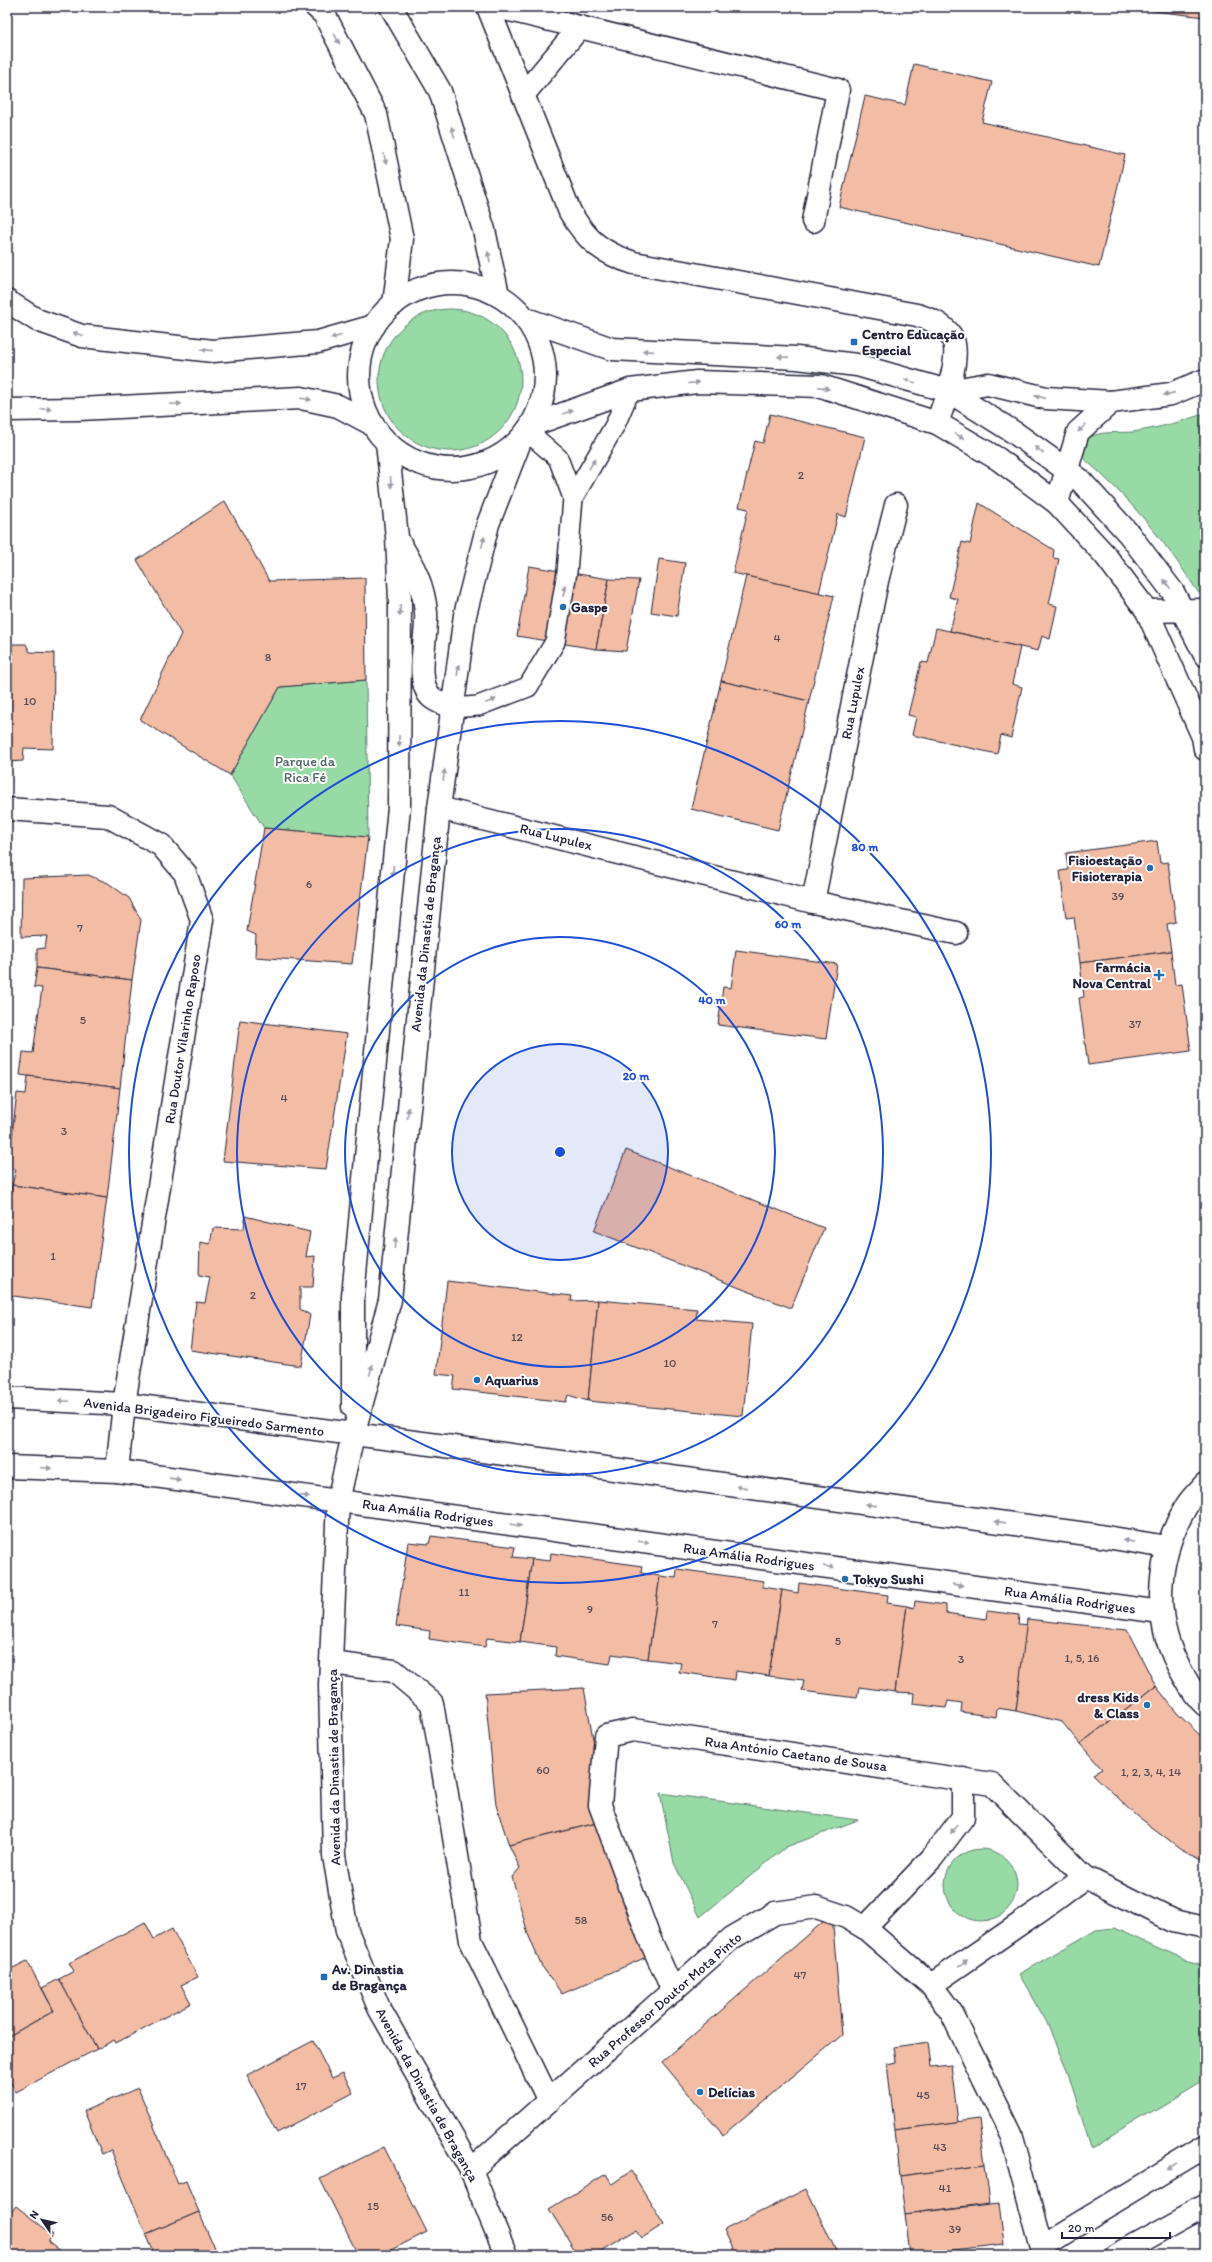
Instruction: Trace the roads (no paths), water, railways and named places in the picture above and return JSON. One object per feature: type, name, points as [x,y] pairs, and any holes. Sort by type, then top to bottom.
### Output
[{"type":"main road","points":[[316,7],[324,14],[376,114],[402,239],[394,304]]},
{"type":"main road","points":[[391,7],[440,91],[484,230],[498,295]]},
{"type":"main road","points":[[488,7],[570,212],[580,229],[605,252],[634,263],[910,313],[932,319],[952,336],[956,346],[948,391],[937,424]]},
{"type":"main road","points":[[497,7],[838,90],[813,221]]},
{"type":"main road","points":[[523,95],[580,27]]},
{"type":"main road","points":[[1205,655],[1173,592],[1129,534],[1079,479],[1015,433],[948,391],[857,365],[797,358],[612,349],[526,319],[514,306],[498,295],[472,285],[444,283],[418,290],[394,304],[374,326],[363,350],[359,375],[362,400],[372,424],[386,443],[411,460],[440,469],[470,468],[498,458],[527,431],[630,390],[697,382],[821,386],[937,424],[998,459],[1057,503],[1105,555],[1147,611],[1203,737],[1205,749]]},
{"type":"main road","points":[[7,301],[37,320],[82,336],[213,351],[318,342],[374,326]]},
{"type":"main road","name":"Avenida da Dinastia de Bragança","points":[[506,2255],[471,2170],[379,2008],[347,1931],[334,1856],[331,1664],[338,1501],[353,1435],[390,1300],[439,808],[465,615],[488,524],[542,399],[545,371],[540,344],[526,319]]},
{"type":"main road","points":[[948,391],[988,384],[1046,398],[1111,402],[1171,394],[1205,380]]},
{"type":"main road","points":[[7,410],[79,409],[301,398],[338,406],[372,424]]},
{"type":"main road","points":[[1057,503],[1078,432],[1111,402]]},
{"type":"main road","name":"Avenida da Dinastia de Bragança","points":[[353,1435],[353,1296],[399,807],[400,600],[396,537],[386,443]]},
{"type":"main road","name":"Rua Lupulex","points":[[812,902],[877,581],[896,505]]},
{"type":"main road","points":[[396,537],[421,584],[426,614],[423,667],[425,684],[431,697],[453,708]]},
{"type":"main road","points":[[1147,611],[1205,610]]},
{"type":"main road","name":"Rua Lupulex","points":[[439,808],[812,902],[956,933]]},
{"type":"main road","name":"Rua Doutor Vilarinho Raposo","points":[[7,809],[108,816],[161,844],[185,873],[202,920],[124,1404],[117,1471]]},
{"type":"main road","name":"Avenida Brigadeiro Figueiredo Sarmento","points":[[7,1398],[124,1404],[353,1435]]},
{"type":"main road","points":[[353,1435],[975,1519],[1167,1547]]},
{"type":"main road","points":[[7,1467],[117,1471],[338,1501]]},
{"type":"main road","points":[[1205,1484],[1187,1504],[1167,1547],[1160,1580],[1161,1612],[1173,1658],[1198,1699],[1205,1705]]},
{"type":"main road","name":"Rua Amália Rodrigues","points":[[338,1501],[1161,1612]]},
{"type":"main road","points":[[331,1664],[394,1671],[432,1703],[471,1941],[549,2101]]},
{"type":"main road","name":"Rua António Caetano de Sousa","points":[[673,1991],[648,1935],[600,1805],[606,1736],[634,1730],[992,1784],[1085,1877],[1173,1921],[1205,1928]]},
{"type":"main road","points":[[865,1928],[932,1858],[963,1817],[964,1779]]},
{"type":"main road","points":[[930,1985],[1043,1908],[1085,1877]]},
{"type":"main road","name":"Rua Professor Doutor Mota Pinto","points":[[471,2170],[732,1938],[775,1913],[816,1907],[846,1917],[865,1928],[930,1985],[951,2012],[1011,2134],[1043,2251]]},
{"type":"main road","points":[[1043,2251],[1205,2147]]},
{"type":"main road","points":[[1116,2255],[1205,2206]]},
{"type":"lane","points":[[573,498],[615,425],[630,390]]},
{"type":"lane","points":[[453,708],[478,706],[528,687],[555,642],[568,572],[573,498],[558,458],[527,431]]},
{"type":"place","name":"Centro Educação Especial","points":[[854,342]]},
{"type":"place","name":"Gaspe","points":[[563,607]]},
{"type":"place","name":"Fisioestação Fisioterapia","points":[[1150,868]]},
{"type":"place","name":"Farmácia Nova Central","points":[[1159,975]]},
{"type":"place","name":"Aquarius","points":[[477,1380]]},
{"type":"place","name":"Tokyo Sushi","points":[[845,1579]]},
{"type":"place","name":"dress Kids & Class","points":[[1147,1705]]},
{"type":"place","name":"Av. Dinastia de Bragança","points":[[324,1977]]},
{"type":"place","name":"Delícias","points":[[700,2092]]},
{"type":"park label","name":"Parque da Rica Fé","points":[[305,770]]}]
